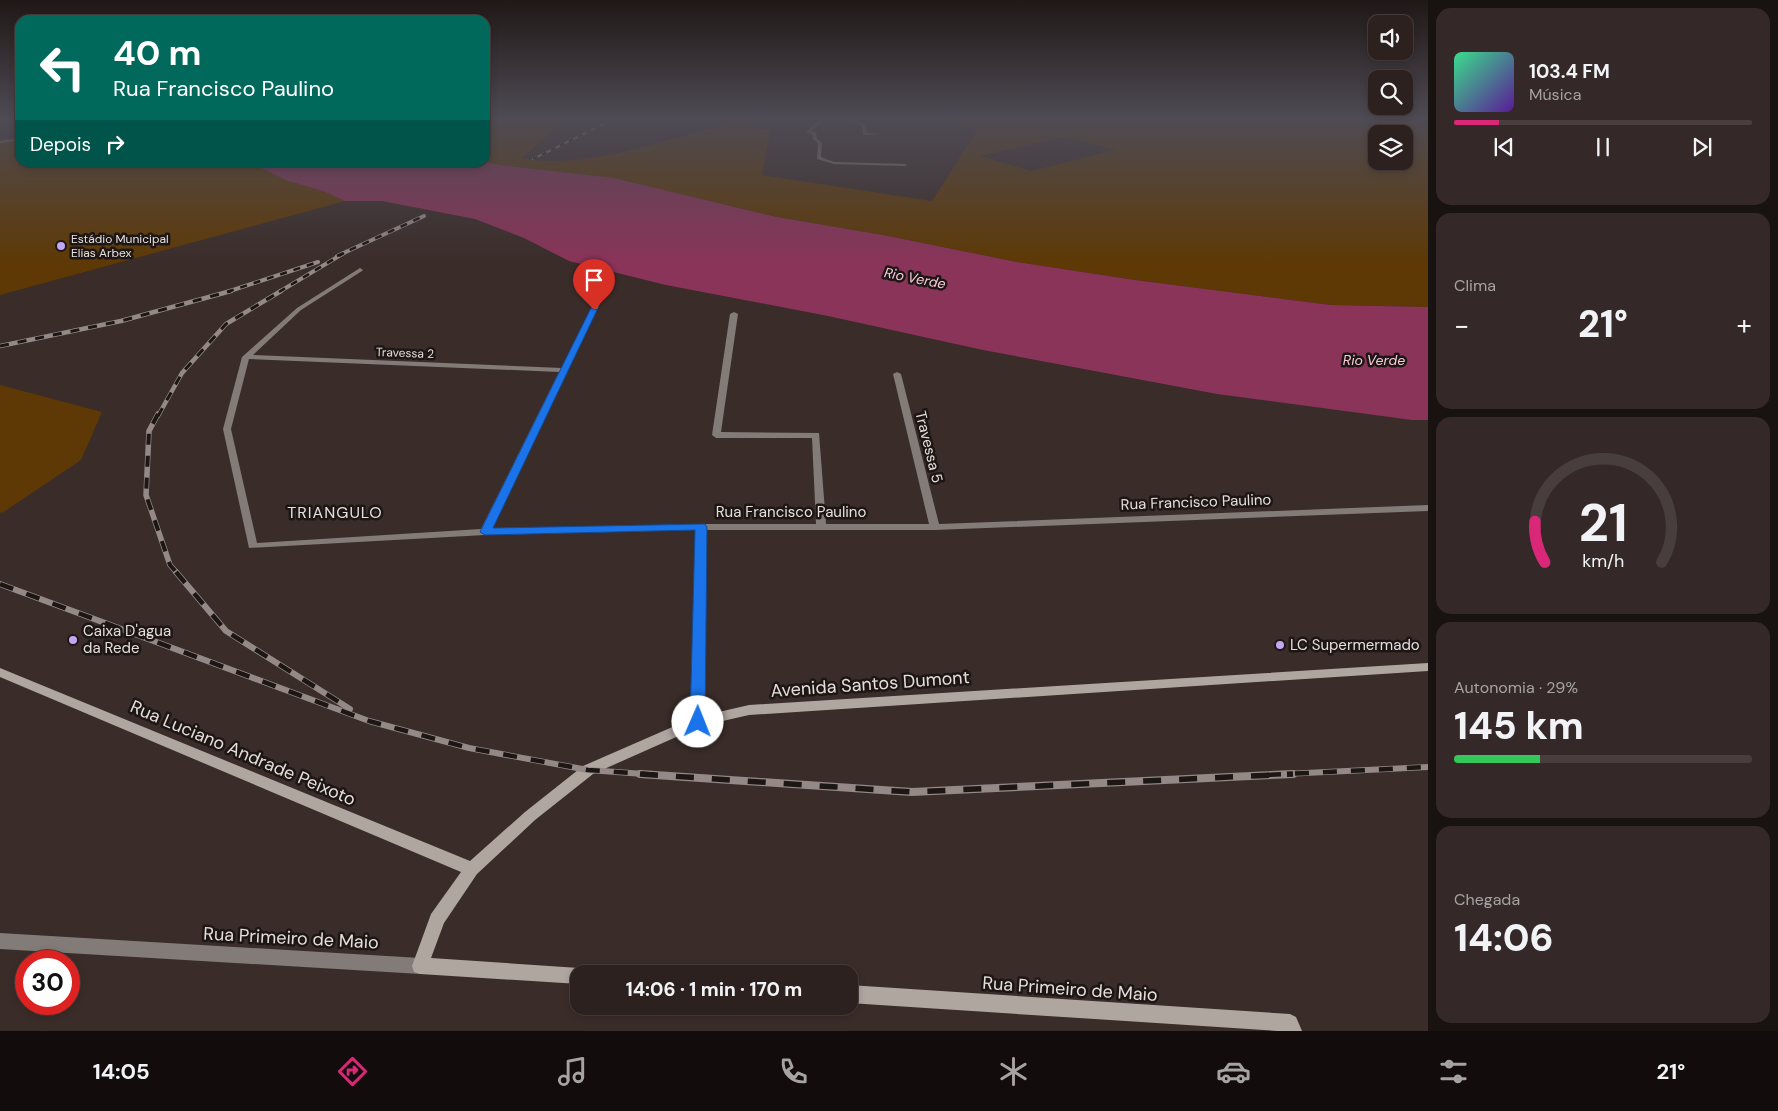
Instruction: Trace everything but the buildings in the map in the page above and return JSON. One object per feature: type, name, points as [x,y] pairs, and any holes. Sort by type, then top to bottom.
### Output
[{"type":"street","points":[[246,357],[299,309],[360,270]]},
{"type":"street","points":[[485,532],[601,294]]},
{"type":"street","points":[[734,314],[716,435],[816,435],[821,527]]},
{"type":"street","name":"Travessa 2","points":[[246,357],[564,370]]},
{"type":"street","name":"Rua Francisco Paulino","points":[[246,357],[227,429],[253,546],[485,532],[701,527],[935,527],[1428,508]]},
{"type":"street","name":"Travessa 5","points":[[897,374],[935,527]]},
{"type":"street","points":[[698,722],[701,527]]},
{"type":"street","name":"Avenida Santos Dumont","points":[[420,966],[437,919],[472,869],[530,816],[588,770],[698,722],[749,710],[1428,667]]},
{"type":"street","name":"Rua Luciano Andrade Peixoto","points":[[0,672],[472,869]]},
{"type":"street","name":"Rua Primeiro de Maio","points":[[0,941],[570,975]]},
{"type":"street","name":"Rua Primeiro de Maio","points":[[858,995],[1291,1027]]},
{"type":"shaded area","points":[[0,167],[260,167],[288,181],[323,191],[345,201],[0,295]]},
{"type":"shaded area","points":[[519,167],[763,167],[762,175],[932,201],[954,167],[1018,167],[1031,171],[1047,167],[1368,167],[1368,170],[1413,170],[1413,167],[1428,167],[1428,307],[1331,305],[1135,280],[1017,262],[883,235],[777,217],[614,178]]},
{"type":"shaded area","points":[[0,385],[102,412],[81,460],[2,513],[0,512]]},
{"type":"water","name":"Rio Verde","points":[[259,167],[519,167],[614,178],[777,217],[883,235],[1017,262],[1135,280],[1331,305],[1428,307],[1428,420],[1412,420],[1217,394],[983,350],[828,316],[666,285],[569,261],[524,238],[475,219],[382,201],[345,201],[323,191],[288,181]]},
{"type":"railway","points":[[337,256],[424,216]]},
{"type":"railway","points":[[279,292],[344,253]]},
{"type":"railway","points":[[227,292],[318,262]]},
{"type":"railway","points":[[0,346],[121,321],[231,291]]},
{"type":"railway","points":[[158,416],[182,373],[226,324],[281,291]]},
{"type":"railway","points":[[158,414],[149,431],[146,495],[170,565],[177,573]]},
{"type":"railway","points":[[176,572],[226,631],[350,709]]},
{"type":"railway","points":[[0,584],[369,721],[469,748],[588,770],[658,775]]},
{"type":"railway","points":[[1267,775],[1428,767]]},
{"type":"railway","points":[[640,774],[912,792],[1293,774]]},
{"type":"place","name":"Estádio Municipal Elias Arbex","points":[[61,246]]},
{"type":"place","name":"Caixa D'agua da Rede","points":[[73,640]]},
{"type":"place","name":"LC Supermermado","points":[[1280,645]]},
{"type":"district","name":"TRIANGULO","points":[[335,512]]},
{"type":"route","points":[[594,310],[485,532],[701,527],[698,722]]}]
